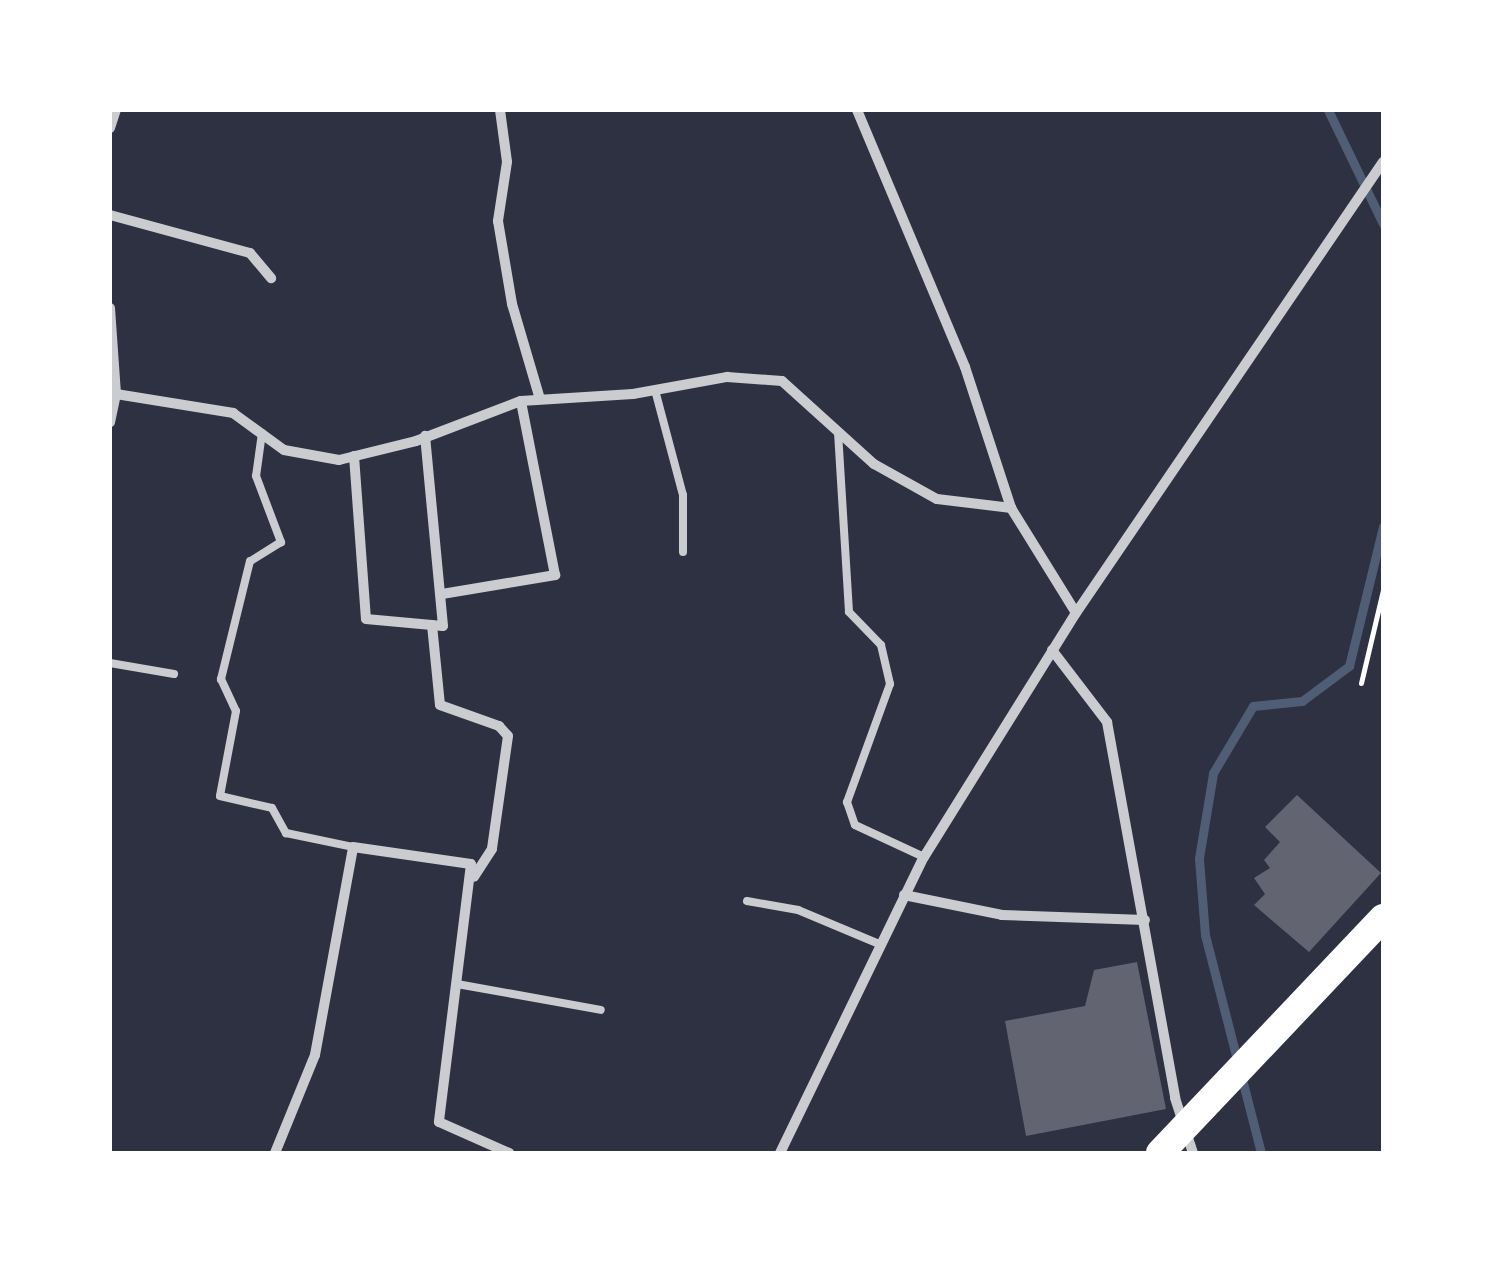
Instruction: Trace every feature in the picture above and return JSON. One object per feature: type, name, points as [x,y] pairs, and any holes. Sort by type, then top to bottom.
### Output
[{"type":"highway","points":[[1160,1153],[1189,1139],[1225,1085],[1383,918]]},
{"type":"street","points":[[110,128],[116,110]]},
{"type":"street","points":[[500,110],[507,162],[498,221],[512,304],[540,399]]},
{"type":"street","points":[[858,110],[964,367],[1012,508],[1076,613]]},
{"type":"street","points":[[780,1153],[878,943],[924,857],[1076,613],[1380,166]]},
{"type":"street","points":[[110,214],[250,253],[271,278]]},
{"type":"street","points":[[110,308],[116,394],[110,422]]},
{"type":"street","points":[[116,394],[233,413],[284,450],[354,456],[425,436],[521,400],[656,390],[727,377],[782,381],[874,464],[937,500],[1012,508]]},
{"type":"street","points":[[442,594],[555,575],[521,400]]},
{"type":"street","points":[[354,456],[366,619],[442,626],[425,436]]},
{"type":"street","points":[[432,625],[440,706],[499,726],[508,736],[492,849],[474,877],[439,1122],[509,1153]]},
{"type":"street","points":[[1052,650],[1108,722],[1174,1098],[1189,1139]]},
{"type":"street","points":[[275,1153],[315,1055],[353,847],[470,864],[474,877]]},
{"type":"street","points":[[904,895],[1002,915],[1145,920]]},
{"type":"lane","points":[[656,390],[683,495],[682,552]]},
{"type":"lane","points":[[838,428],[849,612],[882,645],[890,684],[847,802],[855,825],[924,857]]},
{"type":"lane","points":[[262,434],[256,476],[281,542],[250,562],[242,595],[222,679],[236,711],[220,796],[272,808],[286,834],[353,847]]},
{"type":"lane","points":[[110,663],[174,674]]},
{"type":"lane","points":[[746,902],[798,910],[878,943]]},
{"type":"lane","points":[[457,984],[600,1010]]},
{"type":"path","points":[[1361,683],[1383,590]]},
{"type":"building","points":[[1297,795],[1381,873],[1309,952],[1254,905],[1265,894],[1254,878],[1270,868],[1264,860],[1280,842],[1265,827]]},
{"type":"building","points":[[1137,962],[1166,1109],[1026,1136],[1005,1021],[1085,1006],[1094,970]]},
{"type":"waterway","points":[[1328,110],[1383,224]]},
{"type":"waterway","points":[[1261,1153],[1205,935],[1199,858],[1213,773],[1253,706],[1302,701],[1349,666],[1383,526]]}]
